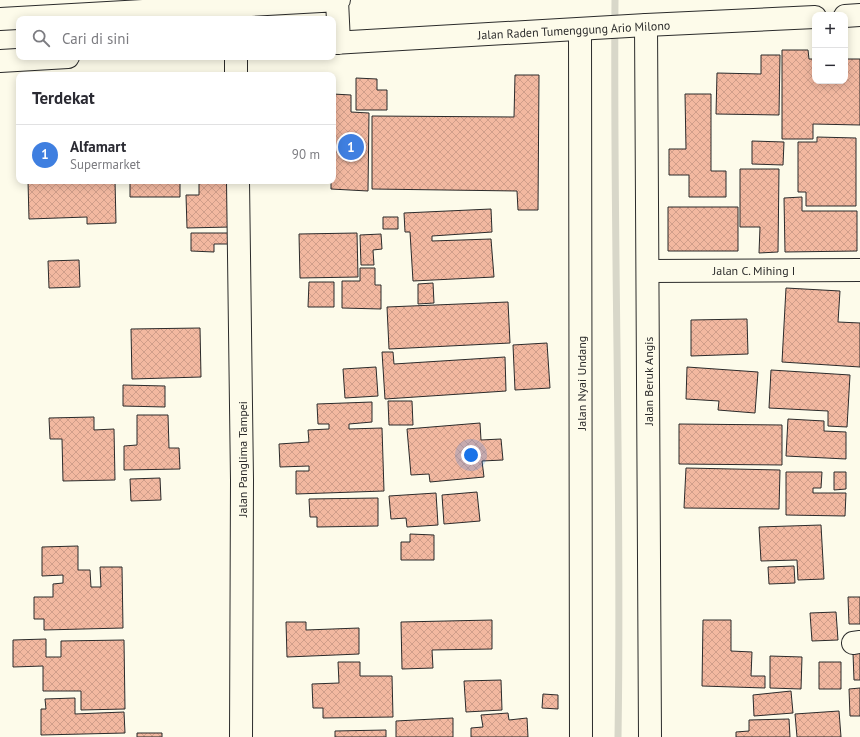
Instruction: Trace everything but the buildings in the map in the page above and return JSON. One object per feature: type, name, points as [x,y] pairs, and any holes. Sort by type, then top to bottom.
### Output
[{"type":"main road","points":[[53,16],[338,0],[336,43]]},
{"type":"main road","points":[[848,16],[860,15]]},
{"type":"main road","name":"Jalan Raden Tumenggung Ario Milono","points":[[336,43],[812,17]]},
{"type":"main road","points":[[0,19],[16,18]]},
{"type":"main road","name":"Jalan Beruk Angis","points":[[639,26],[648,271],[650,737]]},
{"type":"main road","name":"Jalan Nyai Undang","points":[[582,737],[588,29]]},
{"type":"main road","points":[[0,61],[17,60]]},
{"type":"main road","points":[[236,60],[236,72]]},
{"type":"main road","name":"Jalan Panglima Tampei","points":[[238,184],[242,480],[241,737]]},
{"type":"main road","name":"Jalan C. Mihing I","points":[[648,271],[860,270]]},
{"type":"waterway","points":[[615,0],[615,184],[619,553],[618,737]]},
{"type":"place","name":"Alfamart","points":[[351,147]]}]
